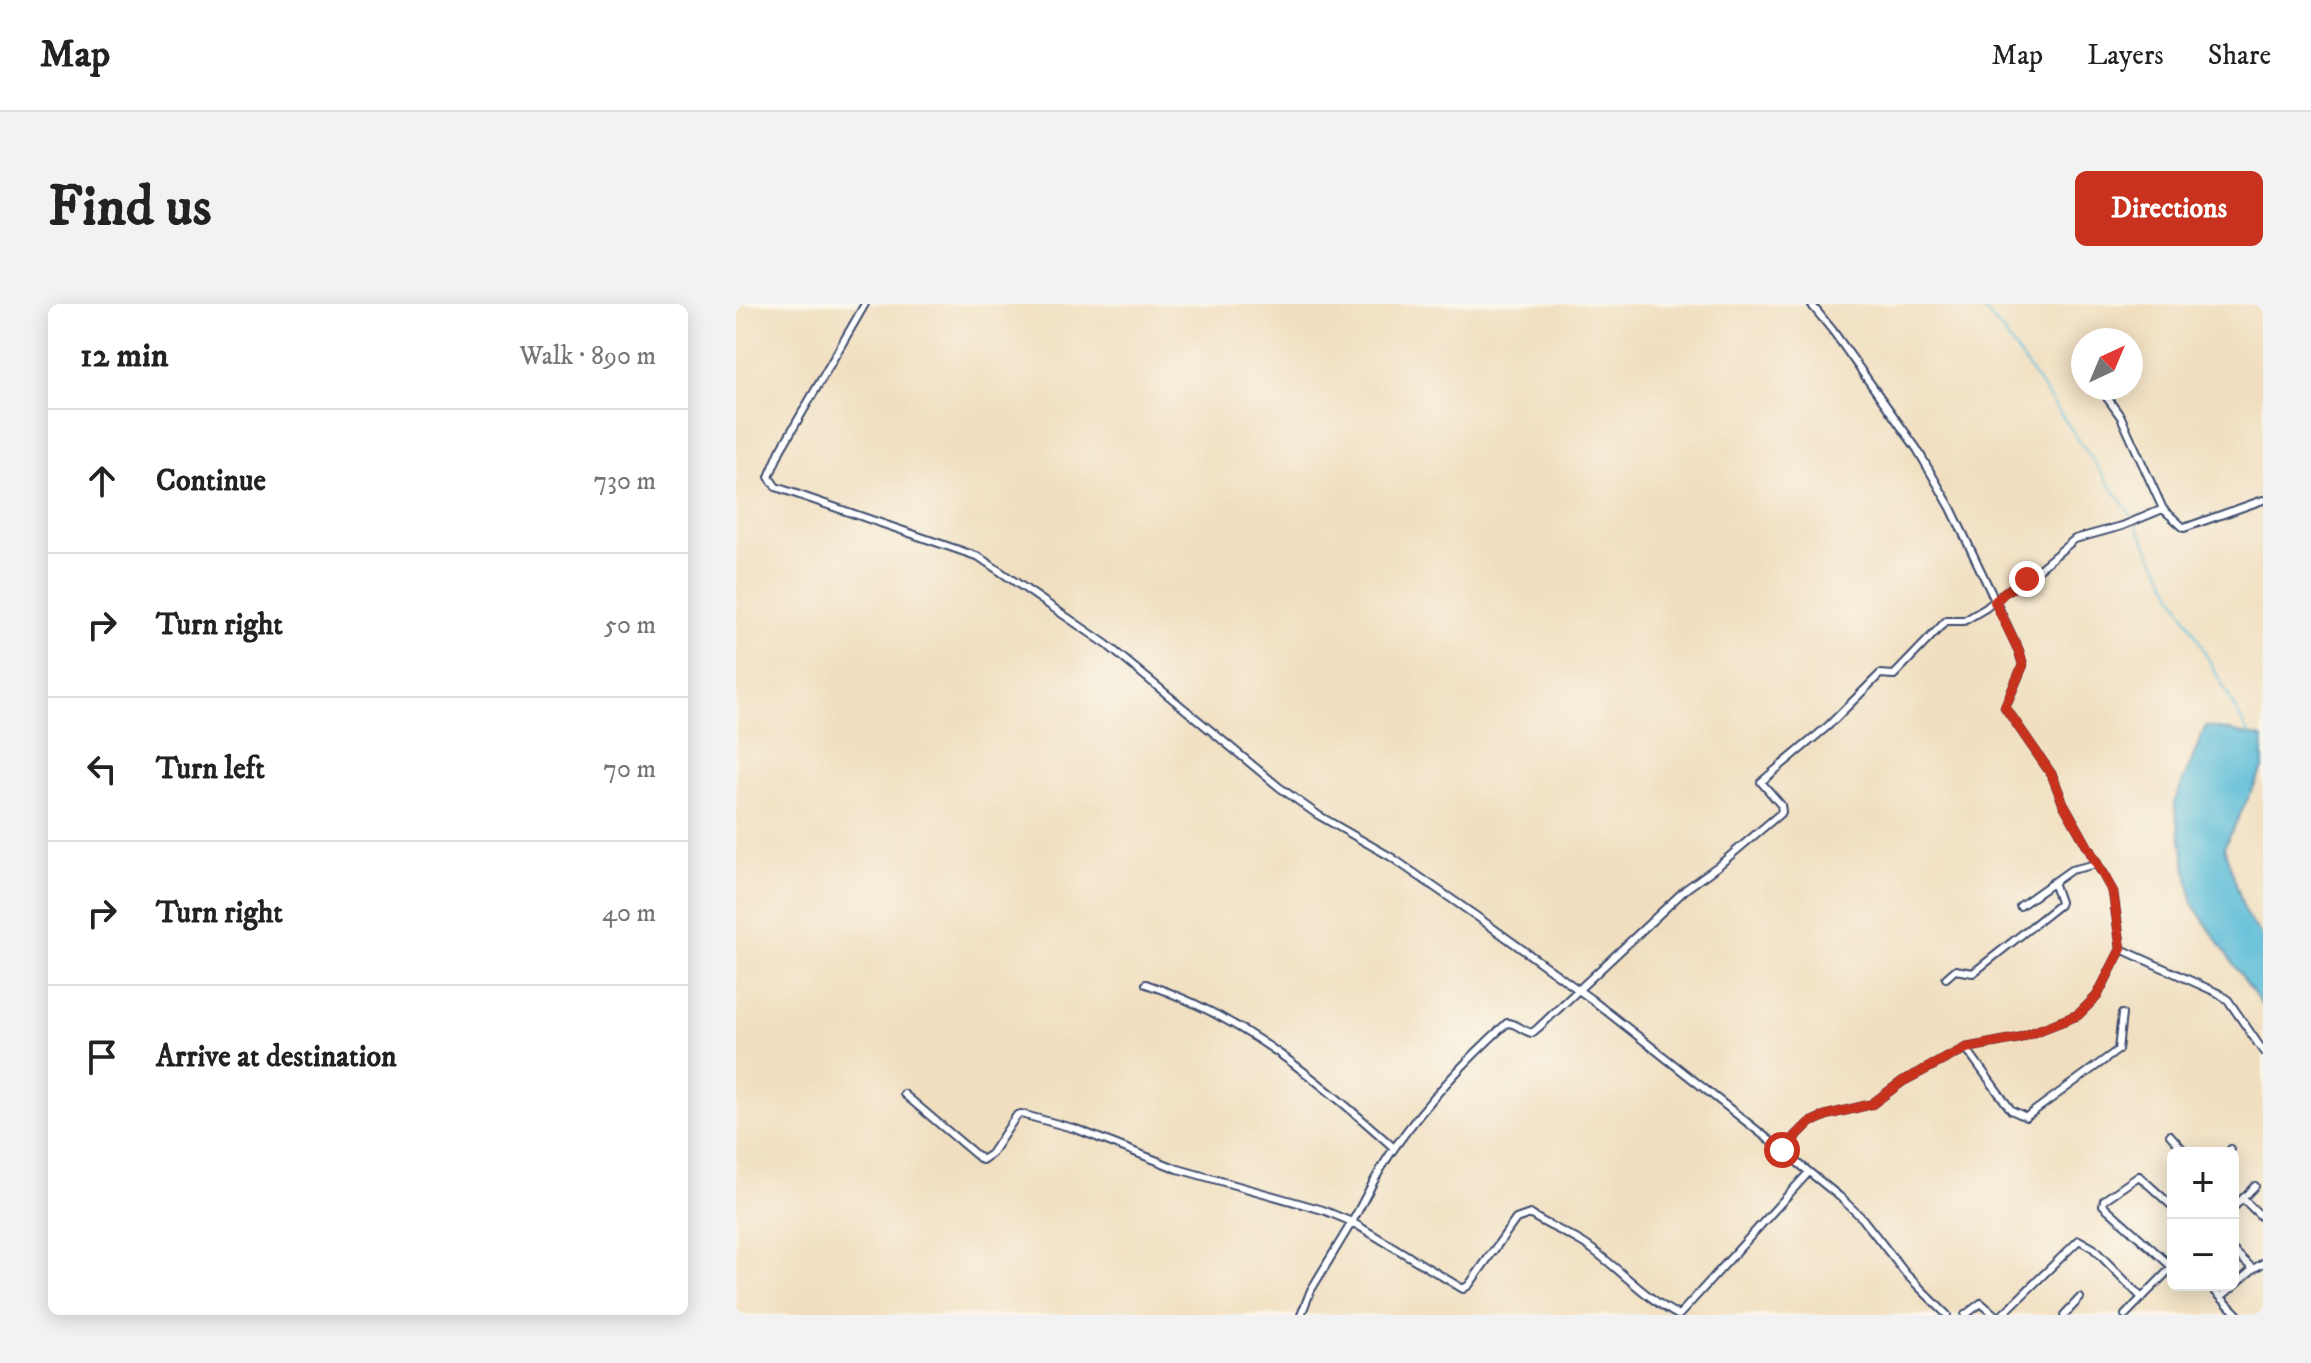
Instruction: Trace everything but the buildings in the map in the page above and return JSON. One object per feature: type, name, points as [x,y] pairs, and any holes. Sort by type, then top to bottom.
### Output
[{"type":"street","points":[[865,304],[780,451],[769,477],[776,487],[979,557],[1106,644],[1292,797],[1391,857],[1578,991],[1782,1150],[1862,1218],[1906,1274],[1947,1315]]},
{"type":"street","points":[[1782,1150],[1809,1123],[1827,1115],[1872,1104],[1903,1081],[1966,1048],[2019,1038],[2078,1015],[2097,996],[2121,949],[2113,892],[2063,803],[2052,775],[2005,707],[2023,665],[1951,508],[1917,449],[1811,304]]},
{"type":"street","points":[[2109,400],[2121,417],[2163,509],[2184,528],[2263,500]]},
{"type":"street","points":[[1301,1315],[1311,1290],[1394,1148],[1456,1074],[1507,1023],[1514,1023],[1525,1032],[1532,1033],[1686,889],[1782,812],[1781,805],[1761,783],[1764,778],[1828,726],[1880,674],[1894,675],[1946,621],[1968,620],[2075,539],[2122,526],[2163,509]]},
{"type":"street","points":[[2020,906],[2071,870],[2097,864]]},
{"type":"street","points":[[1946,978],[1955,970],[1973,973],[2059,905],[2053,882]]},
{"type":"street","points":[[2121,949],[2228,1000],[2263,1051]]},
{"type":"street","points":[[1146,984],[1207,1009],[1267,1045],[1312,1077],[1394,1148]]},
{"type":"street","points":[[1966,1048],[2011,1110],[2026,1117],[2118,1050],[2122,1014]]},
{"type":"street","points":[[904,1094],[982,1160],[991,1154],[1017,1115],[1021,1114],[1076,1129],[1178,1169],[1323,1210],[1352,1222],[1463,1289],[1516,1219],[1530,1214],[1547,1226],[1587,1245],[1663,1307],[1678,1315],[1809,1172]]},
{"type":"street","points":[[2170,1135],[2181,1147]]},
{"type":"street","points":[[2167,1201],[2139,1176],[2104,1200],[2103,1205],[2167,1262]]},
{"type":"street","points":[[2239,1203],[2255,1186]]},
{"type":"street","points":[[2243,1199],[2263,1218]]},
{"type":"street","points":[[2002,1315],[2079,1240],[2093,1248],[2142,1298]]},
{"type":"street","points":[[2239,1256],[2253,1269]]},
{"type":"street","points":[[2221,1297],[2263,1262]]},
{"type":"street","points":[[2125,1315],[2167,1271]]},
{"type":"street","points":[[2215,1291],[2238,1315]]},
{"type":"street","points":[[2064,1315],[2080,1298]]},
{"type":"street","points":[[1965,1315],[1981,1303],[1995,1315]]},
{"type":"water","points":[[2206,726],[2263,738],[2263,768],[2224,847],[2246,915],[2263,937],[2263,1007],[2193,905],[2174,803]]},
{"type":"waterway","points":[[1979,304],[2004,333],[2129,512],[2250,736]]},
{"type":"route","points":[[1782,1150],[1809,1123],[1827,1115],[1872,1104],[1903,1081],[1966,1048],[2019,1038],[2078,1015],[2097,996],[2121,949],[2113,892],[2085,846],[2052,775],[2005,707],[2023,665],[1995,602],[2027,579]]}]
